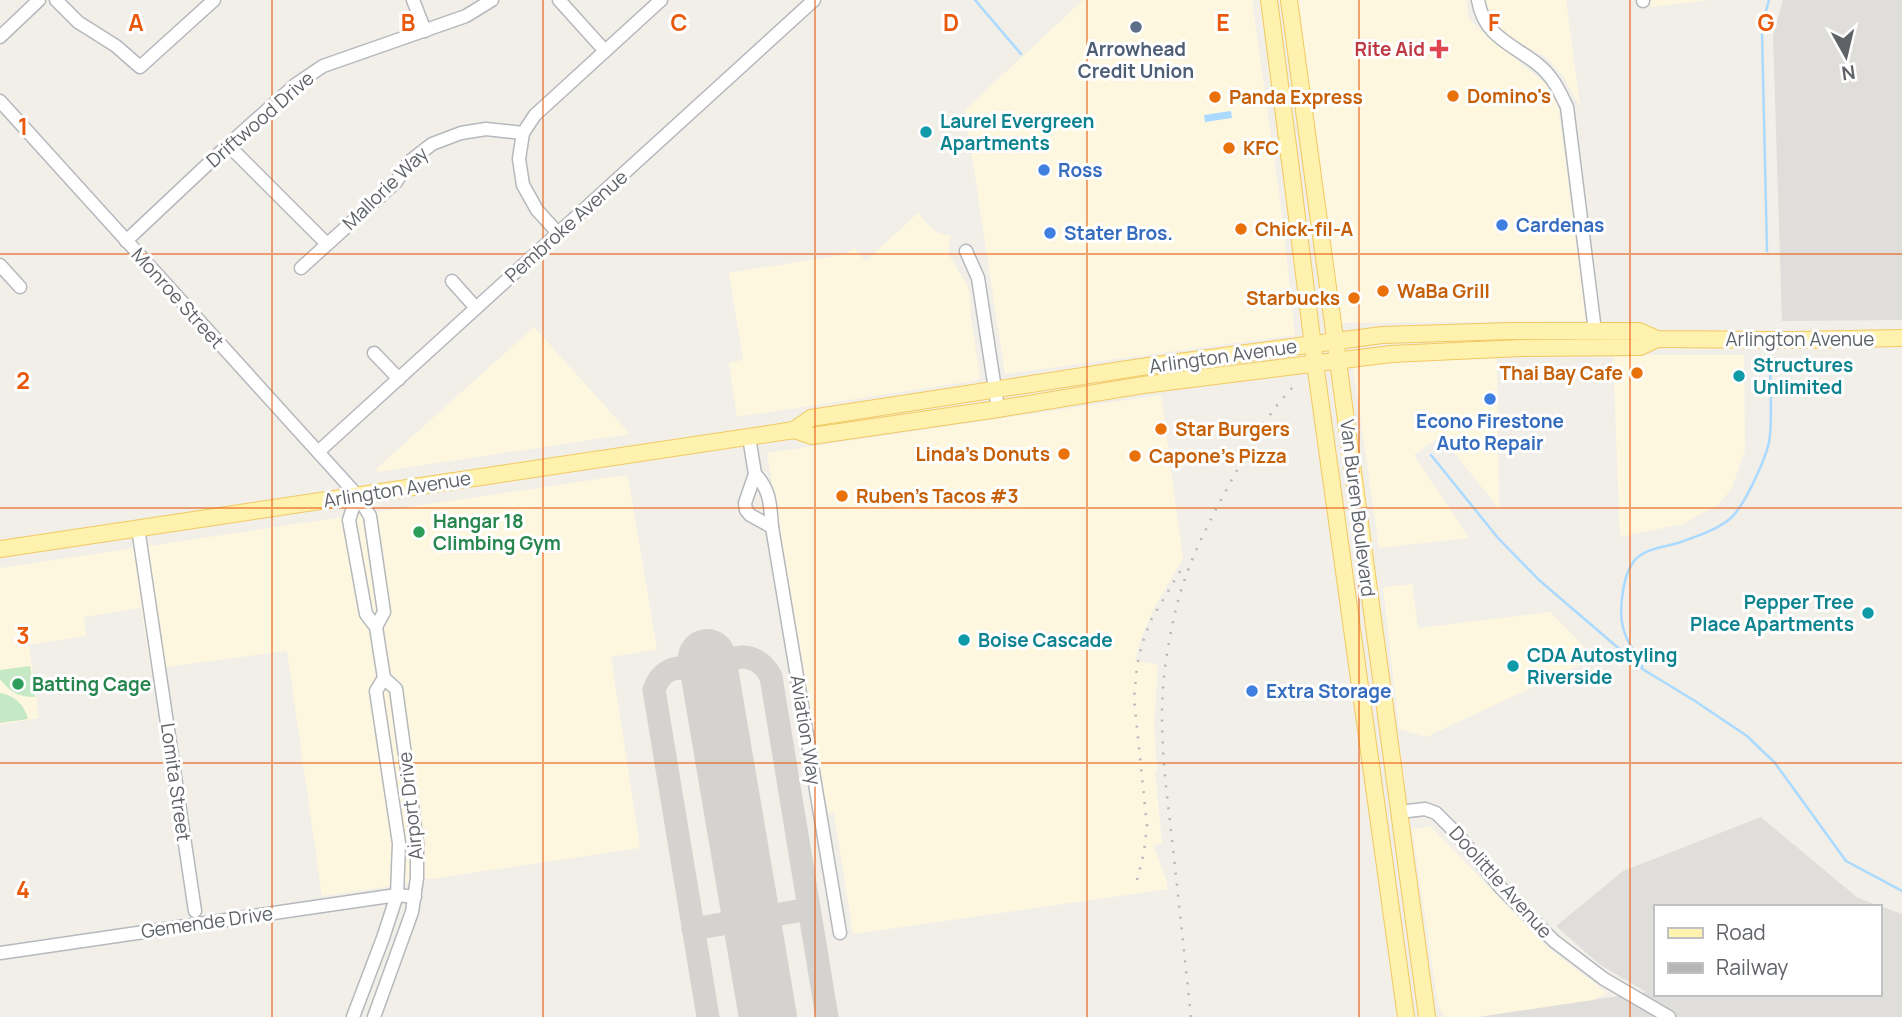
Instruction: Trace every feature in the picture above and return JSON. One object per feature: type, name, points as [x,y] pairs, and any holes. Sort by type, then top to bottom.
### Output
[{"type":"main road","name":"Van Buren Boulevard","points":[[1269,0],[1312,344],[1406,1017]]},
{"type":"main road","name":"Van Buren Boulevard","points":[[1289,0],[1427,1017]]},
{"type":"main road","points":[[1281,94],[1293,117],[1300,163],[1312,173]]},
{"type":"main road","points":[[1292,177],[1302,186],[1308,218],[1321,237]]},
{"type":"main road","name":"Arlington Avenue","points":[[0,549],[794,430],[811,418],[995,389],[1336,341],[1405,334],[1510,331],[1639,331],[1657,339],[1902,338]]},
{"type":"main road","points":[[1543,348],[1592,342],[1595,331]]},
{"type":"main road","name":"Arlington Avenue","points":[[794,430],[812,436],[1143,385],[1391,354],[1640,347],[1657,339]]},
{"type":"street","points":[[0,37],[39,0]]},
{"type":"street","points":[[56,0],[78,22],[116,46],[140,67],[214,0]]},
{"type":"street","points":[[413,0],[425,31]]},
{"type":"street","name":"Driftwood Drive","points":[[126,241],[295,85],[323,66],[467,16],[492,0]]},
{"type":"street","points":[[559,0],[605,51]]},
{"type":"street","points":[[558,233],[537,209],[523,186],[519,159],[523,133],[535,115],[661,0]]},
{"type":"street","name":"Pembroke Avenue","points":[[318,452],[814,0]]},
{"type":"street","points":[[1478,0],[1488,28],[1507,45],[1537,63],[1555,81],[1567,107],[1595,331]]},
{"type":"street","name":"Monroe Street","points":[[0,101],[357,495]]},
{"type":"street","name":"Mallorie Way","points":[[301,268],[396,182],[409,162],[432,144],[461,132],[486,129],[523,133]]},
{"type":"street","points":[[228,145],[327,244]]},
{"type":"street","points":[[966,251],[978,278],[998,409]]},
{"type":"street","points":[[0,265],[20,286]]},
{"type":"street","points":[[452,281],[476,308]]},
{"type":"street","points":[[374,353],[399,379]]},
{"type":"street","name":"Aviation Way","points":[[749,437],[755,474],[745,503],[746,510],[772,527]]},
{"type":"street","name":"Aviation Way","points":[[755,474],[768,494],[839,933]]},
{"type":"street","name":"Airport Drive","points":[[357,495],[349,520],[366,614],[376,627],[384,678],[396,689],[417,842],[415,897],[375,1016]]},
{"type":"street","name":"Airport Drive","points":[[357,495],[370,516],[380,584],[384,612],[376,627]]},
{"type":"street","name":"Lomita Street","points":[[138,528],[195,911]]},
{"type":"street","name":"Airport Drive","points":[[354,1017],[397,895],[399,843],[376,691],[384,678]]},
{"type":"street","name":"Doolittle Avenue","points":[[1399,812],[1425,809],[1436,813],[1458,835],[1501,888],[1554,941],[1604,979],[1669,1017]]},
{"type":"street","name":"Gemende Drive","points":[[0,953],[397,895],[415,897]]},
{"type":"shaded area","points":[[1083,0],[1252,0],[1282,215],[1295,335],[1005,374],[965,110]]},
{"type":"shaded area","points":[[1298,0],[1466,0],[1469,20],[1547,85],[1558,106],[1587,321],[1341,323]]},
{"type":"shaded area","points":[[1484,0],[1566,0],[1580,107],[1565,79],[1547,58],[1498,27]]},
{"type":"shaded area","points":[[1650,0],[1710,0],[1651,7]]},
{"type":"shaded area","points":[[1783,0],[1902,0],[1902,320],[1782,321],[1773,35]]},
{"type":"shaded area","points":[[918,213],[933,230],[951,235],[948,253],[967,285],[970,296],[979,380],[737,417],[729,363],[743,360],[729,273],[846,254],[854,248],[866,261]]},
{"type":"shaded area","points":[[534,327],[630,434],[378,472],[376,469]]},
{"type":"shaded area","points":[[1613,355],[1744,355],[1745,450],[1732,488],[1719,504],[1683,524],[1620,537]]},
{"type":"shaded area","points":[[1497,358],[1499,509],[1441,436],[1414,455],[1469,538],[1379,548],[1353,367],[1367,363]]},
{"type":"shaded area","points":[[1161,395],[1183,559],[1153,610],[1135,660],[1158,665],[1154,725],[1155,772],[1162,843],[1154,846],[1168,889],[853,934],[834,813],[828,813],[767,453]]},
{"type":"shaded area","points":[[625,475],[628,477],[657,649],[611,657],[640,848],[425,878],[386,887],[322,896],[287,651],[151,669],[141,608],[84,617],[86,636],[29,645],[39,718],[0,725],[0,568]]},
{"type":"shaded area","points":[[1412,584],[1418,628],[1550,612],[1595,658],[1426,737],[1399,729],[1383,587]]},
{"type":"shaded area","points":[[1761,817],[1858,898],[1877,905],[1654,905],[1654,996],[1881,996],[1881,906],[1902,914],[1902,1017],[1478,1017],[1646,992],[1599,964],[1556,926],[1623,871]]},
{"type":"shaded area","points":[[1430,826],[1545,945],[1607,993],[1579,1007],[1488,1017],[1445,1017],[1438,1005],[1412,829]]},
{"type":"green space","name":"Batting Cage","points":[[30,666],[35,697],[15,693],[0,679],[0,670]]},
{"type":"green space","name":"Batting Cage","points":[[0,693],[18,702],[28,719],[0,723]]},
{"type":"water","points":[[1231,111],[1232,118],[1205,122],[1204,115]]},
{"type":"waterway","points":[[975,0],[1021,54]]},
{"type":"waterway","points":[[1767,251],[1762,32],[1769,0]]},
{"type":"waterway","points":[[1642,666],[1627,639],[1622,622],[1621,603],[1628,572],[1634,561],[1643,554],[1713,530],[1731,518],[1742,504],[1759,471],[1769,442],[1770,362]]},
{"type":"waterway","points":[[1431,455],[1498,538],[1539,580],[1644,670],[1747,736],[1775,763],[1846,861],[1902,891]]},
{"type":"taxiway","points":[[708,1017],[654,690],[663,675],[678,668],[693,673],[713,690],[725,665],[731,660],[744,657],[763,665],[771,677],[827,1017]]},
{"type":"taxiway","points":[[693,929],[809,909]]},
{"type":"runway","points":[[707,658],[768,1017]]},
{"type":"railway","points":[[1191,1017],[1163,749],[1162,701],[1168,646],[1182,589],[1207,527],[1259,432],[1294,386]]},
{"type":"railway","points":[[1137,880],[1147,826],[1134,699],[1137,666],[1151,620],[1182,568]]},
{"type":"place","name":"Arrowhead Credit Union","points":[[1136,27]]},
{"type":"place","name":"Rite Aid","points":[[1439,49]]},
{"type":"place","name":"Domino's","points":[[1453,96]]},
{"type":"place","name":"Panda Express","points":[[1215,97]]},
{"type":"place","name":"Laurel Evergreen Apartments","points":[[926,132]]},
{"type":"place","name":"KFC","points":[[1229,148]]},
{"type":"place","name":"Ross","points":[[1044,170]]},
{"type":"place","name":"Cardenas","points":[[1502,225]]},
{"type":"place","name":"Chick-fil-A","points":[[1241,229]]},
{"type":"place","name":"Stater Bros.","points":[[1050,233]]},
{"type":"place","name":"WaBa Grill","points":[[1383,291]]},
{"type":"place","name":"Starbucks","points":[[1354,298]]},
{"type":"place","name":"Thai Bay Cafe","points":[[1637,373]]},
{"type":"place","name":"Structures Unlimited","points":[[1739,376]]},
{"type":"place","name":"Econo Firestone Auto Repair","points":[[1490,399]]},
{"type":"place","name":"Star Burgers","points":[[1161,429]]},
{"type":"place","name":"Linda's Donuts","points":[[1064,454]]},
{"type":"place","name":"Capone's Pizza","points":[[1135,456]]},
{"type":"place","name":"Ruben's Tacos #3","points":[[842,496]]},
{"type":"place","name":"Hangar 18 Climbing Gym","points":[[419,532]]},
{"type":"place","name":"Pepper Tree Place Apartments","points":[[1868,613]]},
{"type":"place","name":"Boise Cascade","points":[[964,640]]},
{"type":"place","name":"CDA Autostyling Riverside","points":[[1513,666]]},
{"type":"place","name":"Batting Cage","points":[[18,684]]},
{"type":"place","name":"Extra Storage","points":[[1252,691]]}]
